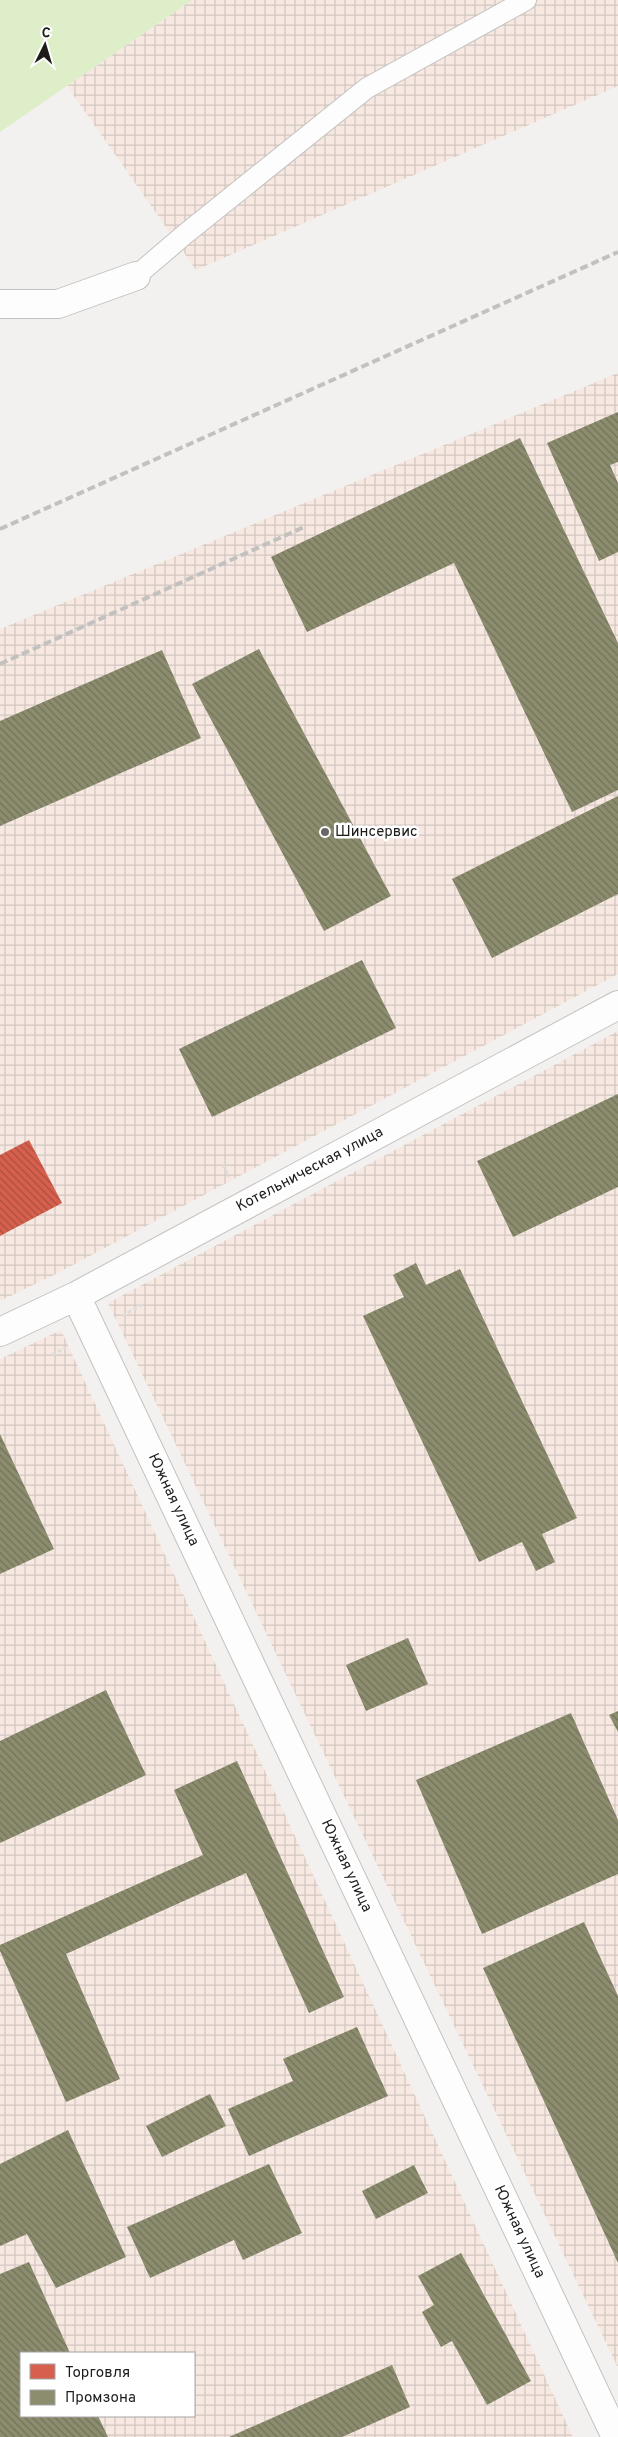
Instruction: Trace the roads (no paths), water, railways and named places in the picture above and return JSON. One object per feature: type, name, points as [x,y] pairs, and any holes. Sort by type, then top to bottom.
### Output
[{"type":"street","points":[[0,304],[58,304],[136,276]]},
{"type":"street","name":"Котельническая улица","points":[[0,1332],[76,1296],[618,1005]]},
{"type":"street","name":"Южная улица","points":[[76,1296],[616,2437]]},
{"type":"lane","points":[[136,276],[184,235],[367,88],[526,0]]},
{"type":"railway","points":[[0,529],[618,252]]},
{"type":"railway","points":[[0,664],[304,527]]},
{"type":"place","name":"Шинсервис","points":[[325,832]]}]
